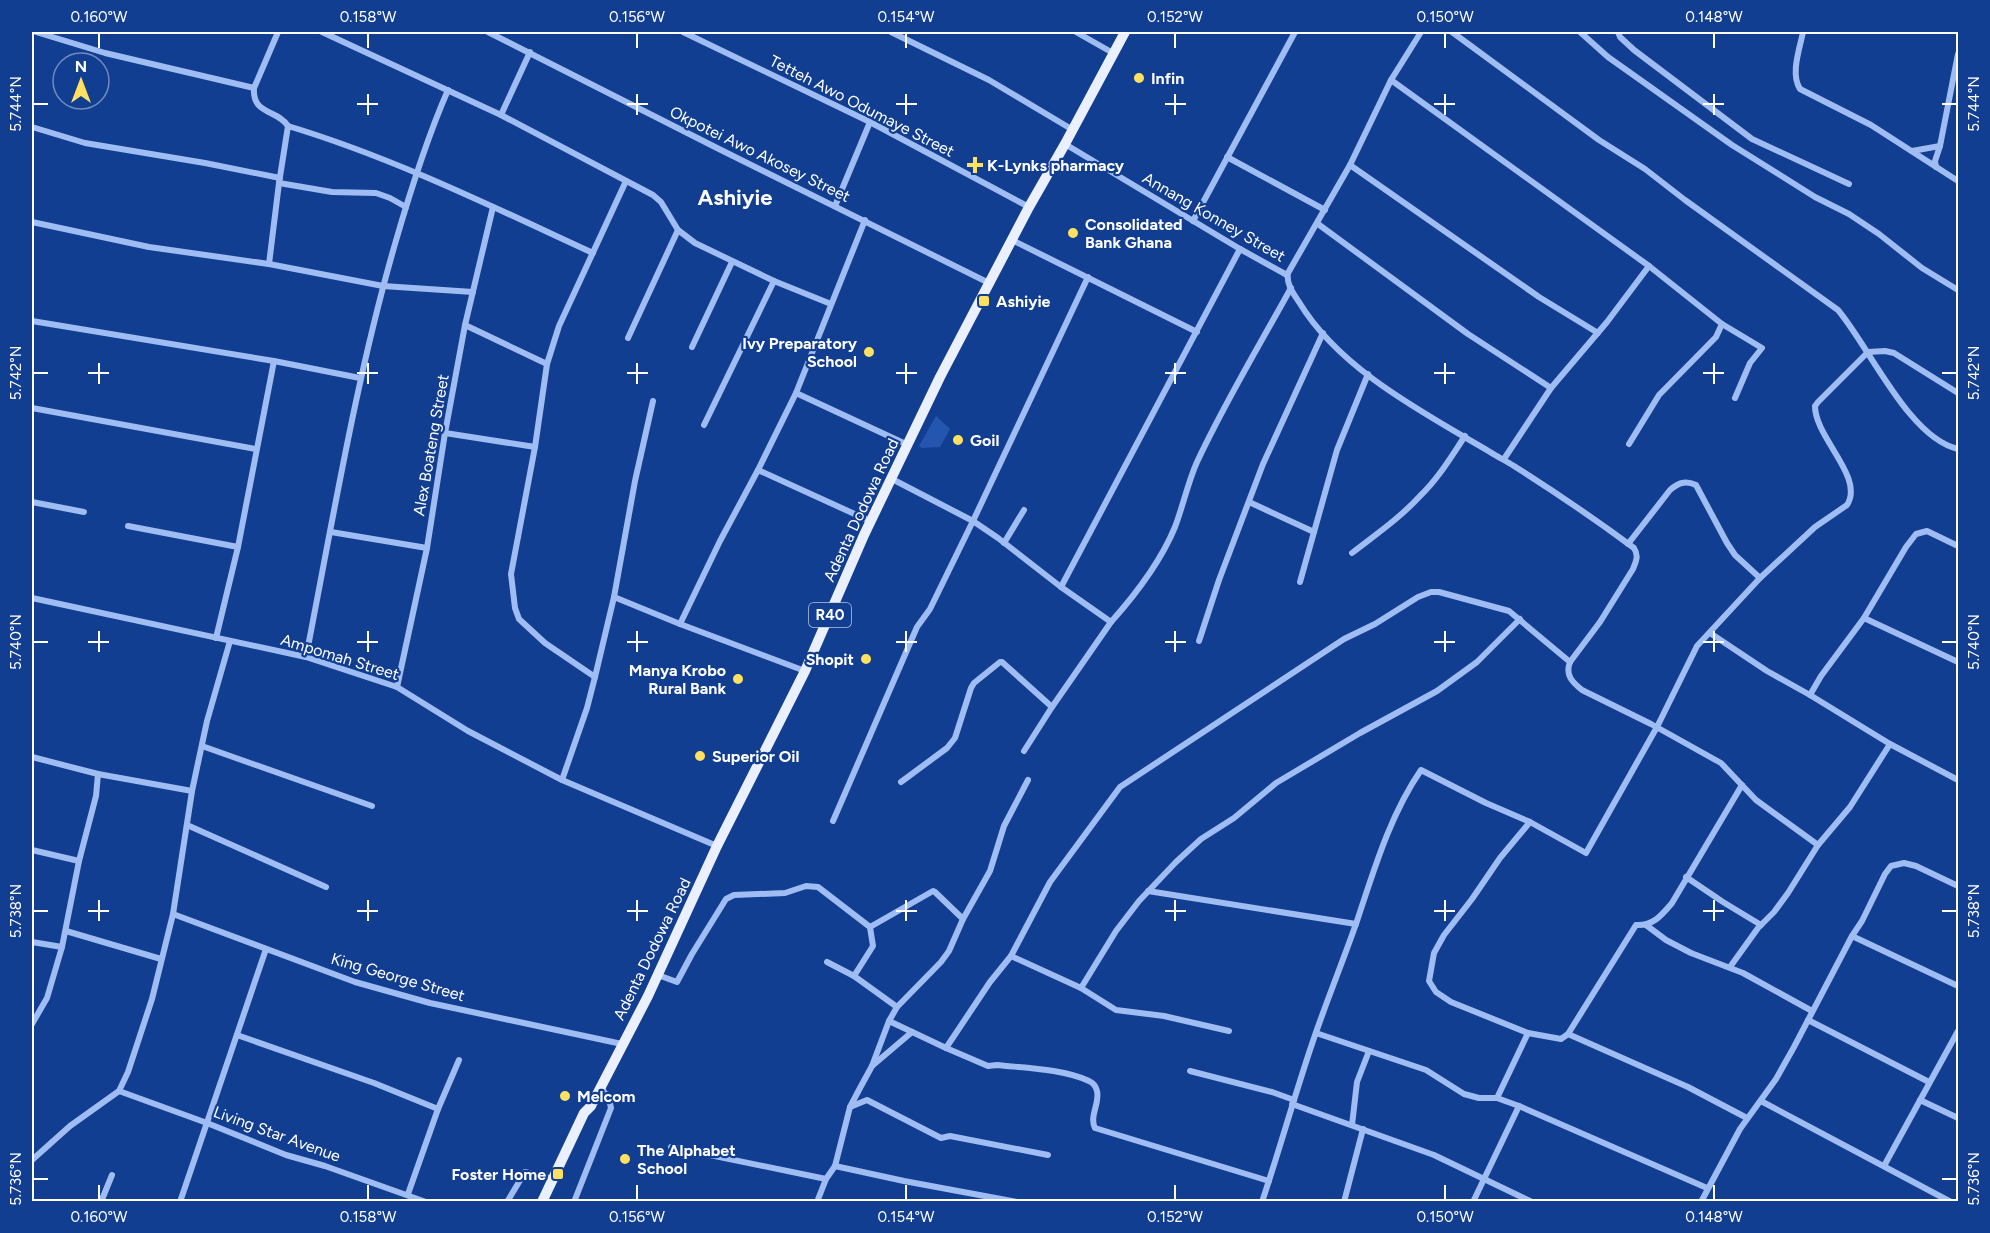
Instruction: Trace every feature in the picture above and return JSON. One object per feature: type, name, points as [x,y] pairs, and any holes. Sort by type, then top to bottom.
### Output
[{"type":"main road","name":"Adenta Dodowa Road","points":[[542,1202],[584,1113],[591,1106],[658,975],[717,846],[805,671],[870,521],[940,377],[1029,207],[1125,32]]},
{"type":"street","points":[[36,32],[47,33],[105,53],[254,88]]},
{"type":"street","points":[[278,32],[254,88],[254,98],[261,108],[283,120],[288,126],[416,172],[593,253]]},
{"type":"street","points":[[322,32],[501,115],[653,195],[661,202],[678,230],[695,243],[774,281],[831,304]]},
{"type":"street","name":"Okpotei Awo Akosey Street","points":[[488,32],[989,283]]},
{"type":"street","name":"Tetteh Awo Odumaye Street","points":[[683,32],[870,122],[1029,207]]},
{"type":"street","points":[[891,32],[989,80],[1073,130]]},
{"type":"street","points":[[1076,32],[1113,53]]},
{"type":"street","points":[[1193,221],[1295,32]]},
{"type":"street","points":[[1421,32],[1391,80],[1350,165],[1287,275],[1291,288],[1307,314],[1323,333],[1368,374],[1396,394],[1565,498],[1634,548],[1637,559],[1633,569],[1600,622],[1570,662],[1569,676],[1582,690],[1657,727],[1721,763],[1756,800],[1818,845]]},
{"type":"street","points":[[1452,32],[1599,140],[1645,168],[1685,201],[1838,310],[1852,326],[1881,376],[1923,427],[1936,438],[1959,449]]},
{"type":"street","points":[[1581,32],[1608,57],[1732,145],[1806,192],[1849,214],[1922,268],[1959,290]]},
{"type":"street","points":[[1618,32],[1620,37],[1634,50],[1752,139],[1849,184]]},
{"type":"street","points":[[1803,32],[1796,71],[1796,83],[1800,88],[1871,125],[1959,181]]},
{"type":"street","points":[[501,115],[530,52]]},
{"type":"street","points":[[1936,167],[1935,161],[1959,54]]},
{"type":"street","points":[[1391,80],[1649,266],[1722,324],[1762,348],[1750,363],[1735,398]]},
{"type":"street","points":[[306,657],[360,378],[383,286],[416,172],[448,90]]},
{"type":"street","points":[[835,206],[870,122]]},
{"type":"street","points":[[269,264],[288,126]]},
{"type":"street","points":[[32,127],[85,143],[205,163],[332,192],[376,193],[406,207]]},
{"type":"street","name":"Annang Konney Street","points":[[1065,144],[1287,275]]},
{"type":"street","points":[[1911,151],[1940,146]]},
{"type":"street","points":[[1227,157],[1325,210]]},
{"type":"street","points":[[1350,165],[1519,283],[1598,333]]},
{"type":"street","points":[[595,677],[545,643],[519,619],[515,608],[511,574],[548,364],[559,326],[626,181]]},
{"type":"street","name":"Alex Boateng Street","points":[[397,687],[427,548],[465,325],[493,207]]},
{"type":"street","points":[[680,624],[796,393],[865,220]]},
{"type":"street","points":[[32,222],[149,247],[269,264],[383,286],[473,292]]},
{"type":"street","points":[[1318,224],[1468,334],[1551,388]]},
{"type":"street","points":[[628,338],[678,230]]},
{"type":"street","points":[[1012,240],[1197,332]]},
{"type":"street","points":[[1061,587],[1240,249]]},
{"type":"street","points":[[692,347],[732,262]]},
{"type":"street","points":[[1504,459],[1551,388],[1598,333],[1649,266]]},
{"type":"street","points":[[833,821],[917,627],[930,609],[973,521],[1088,277]]},
{"type":"street","points":[[704,425],[774,281]]},
{"type":"street","points":[[1024,751],[1111,621],[1142,583],[1169,538],[1196,464],[1229,399],[1291,288]]},
{"type":"street","points":[[32,321],[274,361],[360,378]]},
{"type":"street","points":[[1629,444],[1659,396],[1712,341],[1722,324]]},
{"type":"street","points":[[465,325],[548,364]]},
{"type":"street","points":[[1199,641],[1219,580],[1263,464],[1323,333]]},
{"type":"street","points":[[1262,1202],[1316,1033],[1375,866],[1413,781],[1421,770],[1530,822],[1586,853],[1657,727],[1697,646],[1760,578],[1815,527],[1851,500],[1849,478],[1817,423],[1815,406],[1868,352],[1894,353],[1959,393]]},
{"type":"street","points":[[216,638],[238,548],[274,361]]},
{"type":"street","points":[[1300,582],[1337,450],[1368,374]]},
{"type":"street","points":[[796,393],[908,445]]},
{"type":"street","points":[[562,780],[587,708],[595,677],[614,597],[635,481],[653,401]]},
{"type":"street","points":[[32,408],[256,448]]},
{"type":"street","points":[[445,433],[535,447]]},
{"type":"street","points":[[1352,553],[1395,520],[1421,496],[1465,436]]},
{"type":"street","points":[[758,470],[870,521]]},
{"type":"street","points":[[892,478],[973,521],[1061,587],[1111,621]]},
{"type":"street","points":[[1628,544],[1670,490],[1676,485],[1689,482],[1696,485],[1735,555],[1760,578]]},
{"type":"street","points":[[1249,501],[1314,532]]},
{"type":"street","points":[[32,502],[84,512]]},
{"type":"street","points":[[1004,543],[1024,510]]},
{"type":"street","points":[[128,526],[238,548]]},
{"type":"street","points":[[1810,695],[1821,676],[1864,618],[1916,534],[1927,531],[1959,546]]},
{"type":"street","points":[[331,532],[427,548]]},
{"type":"street","points":[[946,1048],[990,982],[1011,956],[1050,882],[1125,782],[1344,639],[1425,594],[1439,592],[1504,609],[1520,619],[1570,662]]},
{"type":"street","points":[[614,597],[805,671]]},
{"type":"street","name":"Ampomah Street","points":[[32,598],[306,657],[397,687],[468,731],[562,780],[717,846]]},
{"type":"street","points":[[1864,618],[1959,662]]},
{"type":"street","points":[[1081,988],[1116,931],[1148,891],[1201,839],[1234,818],[1276,783],[1437,691],[1477,662],[1520,619]]},
{"type":"street","points":[[1710,633],[1767,671],[1890,744],[1959,780]]},
{"type":"street","points":[[32,1160],[70,1126],[119,1091],[128,1072],[152,999],[173,914],[201,746],[230,641]]},
{"type":"street","points":[[901,782],[946,748],[955,738],[971,688],[998,663],[1002,662],[1052,707]]},
{"type":"street","points":[[1730,967],[1788,893],[1818,845],[1850,807],[1890,744]]},
{"type":"street","points":[[201,746],[372,806]]},
{"type":"street","points":[[32,757],[98,774],[192,791]]},
{"type":"street","points":[[32,1024],[47,998],[62,947],[79,861],[96,796],[98,774]]},
{"type":"street","points":[[817,1202],[826,1179],[835,1166],[850,1107],[872,1066],[889,1021],[897,1007],[949,951],[963,919],[990,871],[1004,826],[1028,780]]},
{"type":"street","points":[[1530,822],[1500,858],[1444,935],[1434,953],[1430,981],[1436,992],[1451,1002],[1528,1033],[1561,1039],[1568,1034],[1636,925],[1646,925],[1660,918],[1672,903],[1742,785]]},
{"type":"street","points":[[187,825],[326,887]]},
{"type":"street","points":[[32,850],[79,861]]},
{"type":"street","points":[[1703,1201],[1707,1188],[1747,1118],[1776,1079],[1885,874],[1891,867],[1904,863],[1916,866],[1959,886]]},
{"type":"street","points":[[1686,877],[1761,925]]},
{"type":"street","points":[[658,975],[677,982],[726,899],[734,895],[785,893],[812,886],[818,887],[870,927],[873,945],[854,976]]},
{"type":"street","points":[[870,927],[933,891],[963,919]]},
{"type":"street","points":[[1148,891],[1356,924]]},
{"type":"street","name":"King George Street","points":[[173,914],[355,982],[430,1003],[622,1044]]},
{"type":"street","points":[[1646,925],[1691,953],[1730,967],[1812,1011]]},
{"type":"street","points":[[66,931],[161,959]]},
{"type":"street","points":[[1852,936],[1959,986]]},
{"type":"street","points":[[32,942],[62,947]]},
{"type":"street","points":[[180,1202],[266,949]]},
{"type":"street","points":[[1011,956],[1081,988],[1119,1011],[1164,1016],[1229,1031]]},
{"type":"street","points":[[827,962],[854,976],[897,1007]]},
{"type":"street","points":[[1808,1020],[1929,1082]]},
{"type":"street","points":[[889,1021],[988,1066],[1058,1072],[1090,1081],[1097,1090],[1093,1124],[1095,1128],[1269,1181]]},
{"type":"street","points":[[1884,1166],[1959,1031]]},
{"type":"street","points":[[872,1066],[912,1032]]},
{"type":"street","points":[[1316,1033],[1426,1070],[1464,1094],[1479,1098],[1497,1098],[1519,1106],[1707,1188]]},
{"type":"street","points":[[1497,1098],[1528,1033]]},
{"type":"street","points":[[1568,1034],[1688,1087],[1747,1118]]},
{"type":"street","points":[[237,1035],[374,1083],[438,1109]]},
{"type":"street","points":[[1352,1125],[1358,1082],[1369,1051]]},
{"type":"street","points":[[408,1194],[438,1109],[459,1060]]},
{"type":"street","points":[[1190,1071],[1272,1092],[1434,1155],[1532,1202]]},
{"type":"street","points":[[574,1202],[611,1108],[609,1099],[600,1086]]},
{"type":"street","name":"Living Star Avenue","points":[[119,1091],[286,1155],[325,1166],[426,1202]]},
{"type":"street","points":[[850,1107],[867,1100],[941,1138],[950,1136],[1048,1155]]},
{"type":"street","points":[[1920,1100],[1959,1119]]},
{"type":"street","points":[[1761,1101],[1951,1202]]},
{"type":"street","points":[[1473,1202],[1519,1106]]},
{"type":"street","points":[[1344,1202],[1363,1129]]},
{"type":"street","points":[[671,1147],[826,1179]]},
{"type":"street","points":[[835,1166],[1017,1202]]},
{"type":"street","points":[[507,1202],[525,1172],[553,1179]]},
{"type":"street","points":[[101,1202],[112,1175]]},
{"type":"shaded area","points":[[936,416],[950,429],[940,447],[922,448],[919,446]]},
{"type":"place","name":"Infin","points":[[1139,78]]},
{"type":"place","name":"K-Lynks pharmacy","points":[[975,165]]},
{"type":"place","name":"Consolidated Bank Ghana","points":[[1073,233]]},
{"type":"place","name":"Ashiyie","points":[[984,301]]},
{"type":"place","name":"Ivy Preparatory School","points":[[869,352]]},
{"type":"place","name":"Goil","points":[[958,440]]},
{"type":"place","name":"Shopit","points":[[866,659]]},
{"type":"place","name":"Manya Krobo Rural Bank","points":[[738,679]]},
{"type":"place","name":"Superior Oil","points":[[700,756]]},
{"type":"place","name":"Melcom","points":[[565,1096]]},
{"type":"place","name":"The Alphabet School","points":[[625,1159]]},
{"type":"place","name":"Foster Home","points":[[558,1174]]},
{"type":"district","name":"Ashiyie","points":[[735,197]]}]
